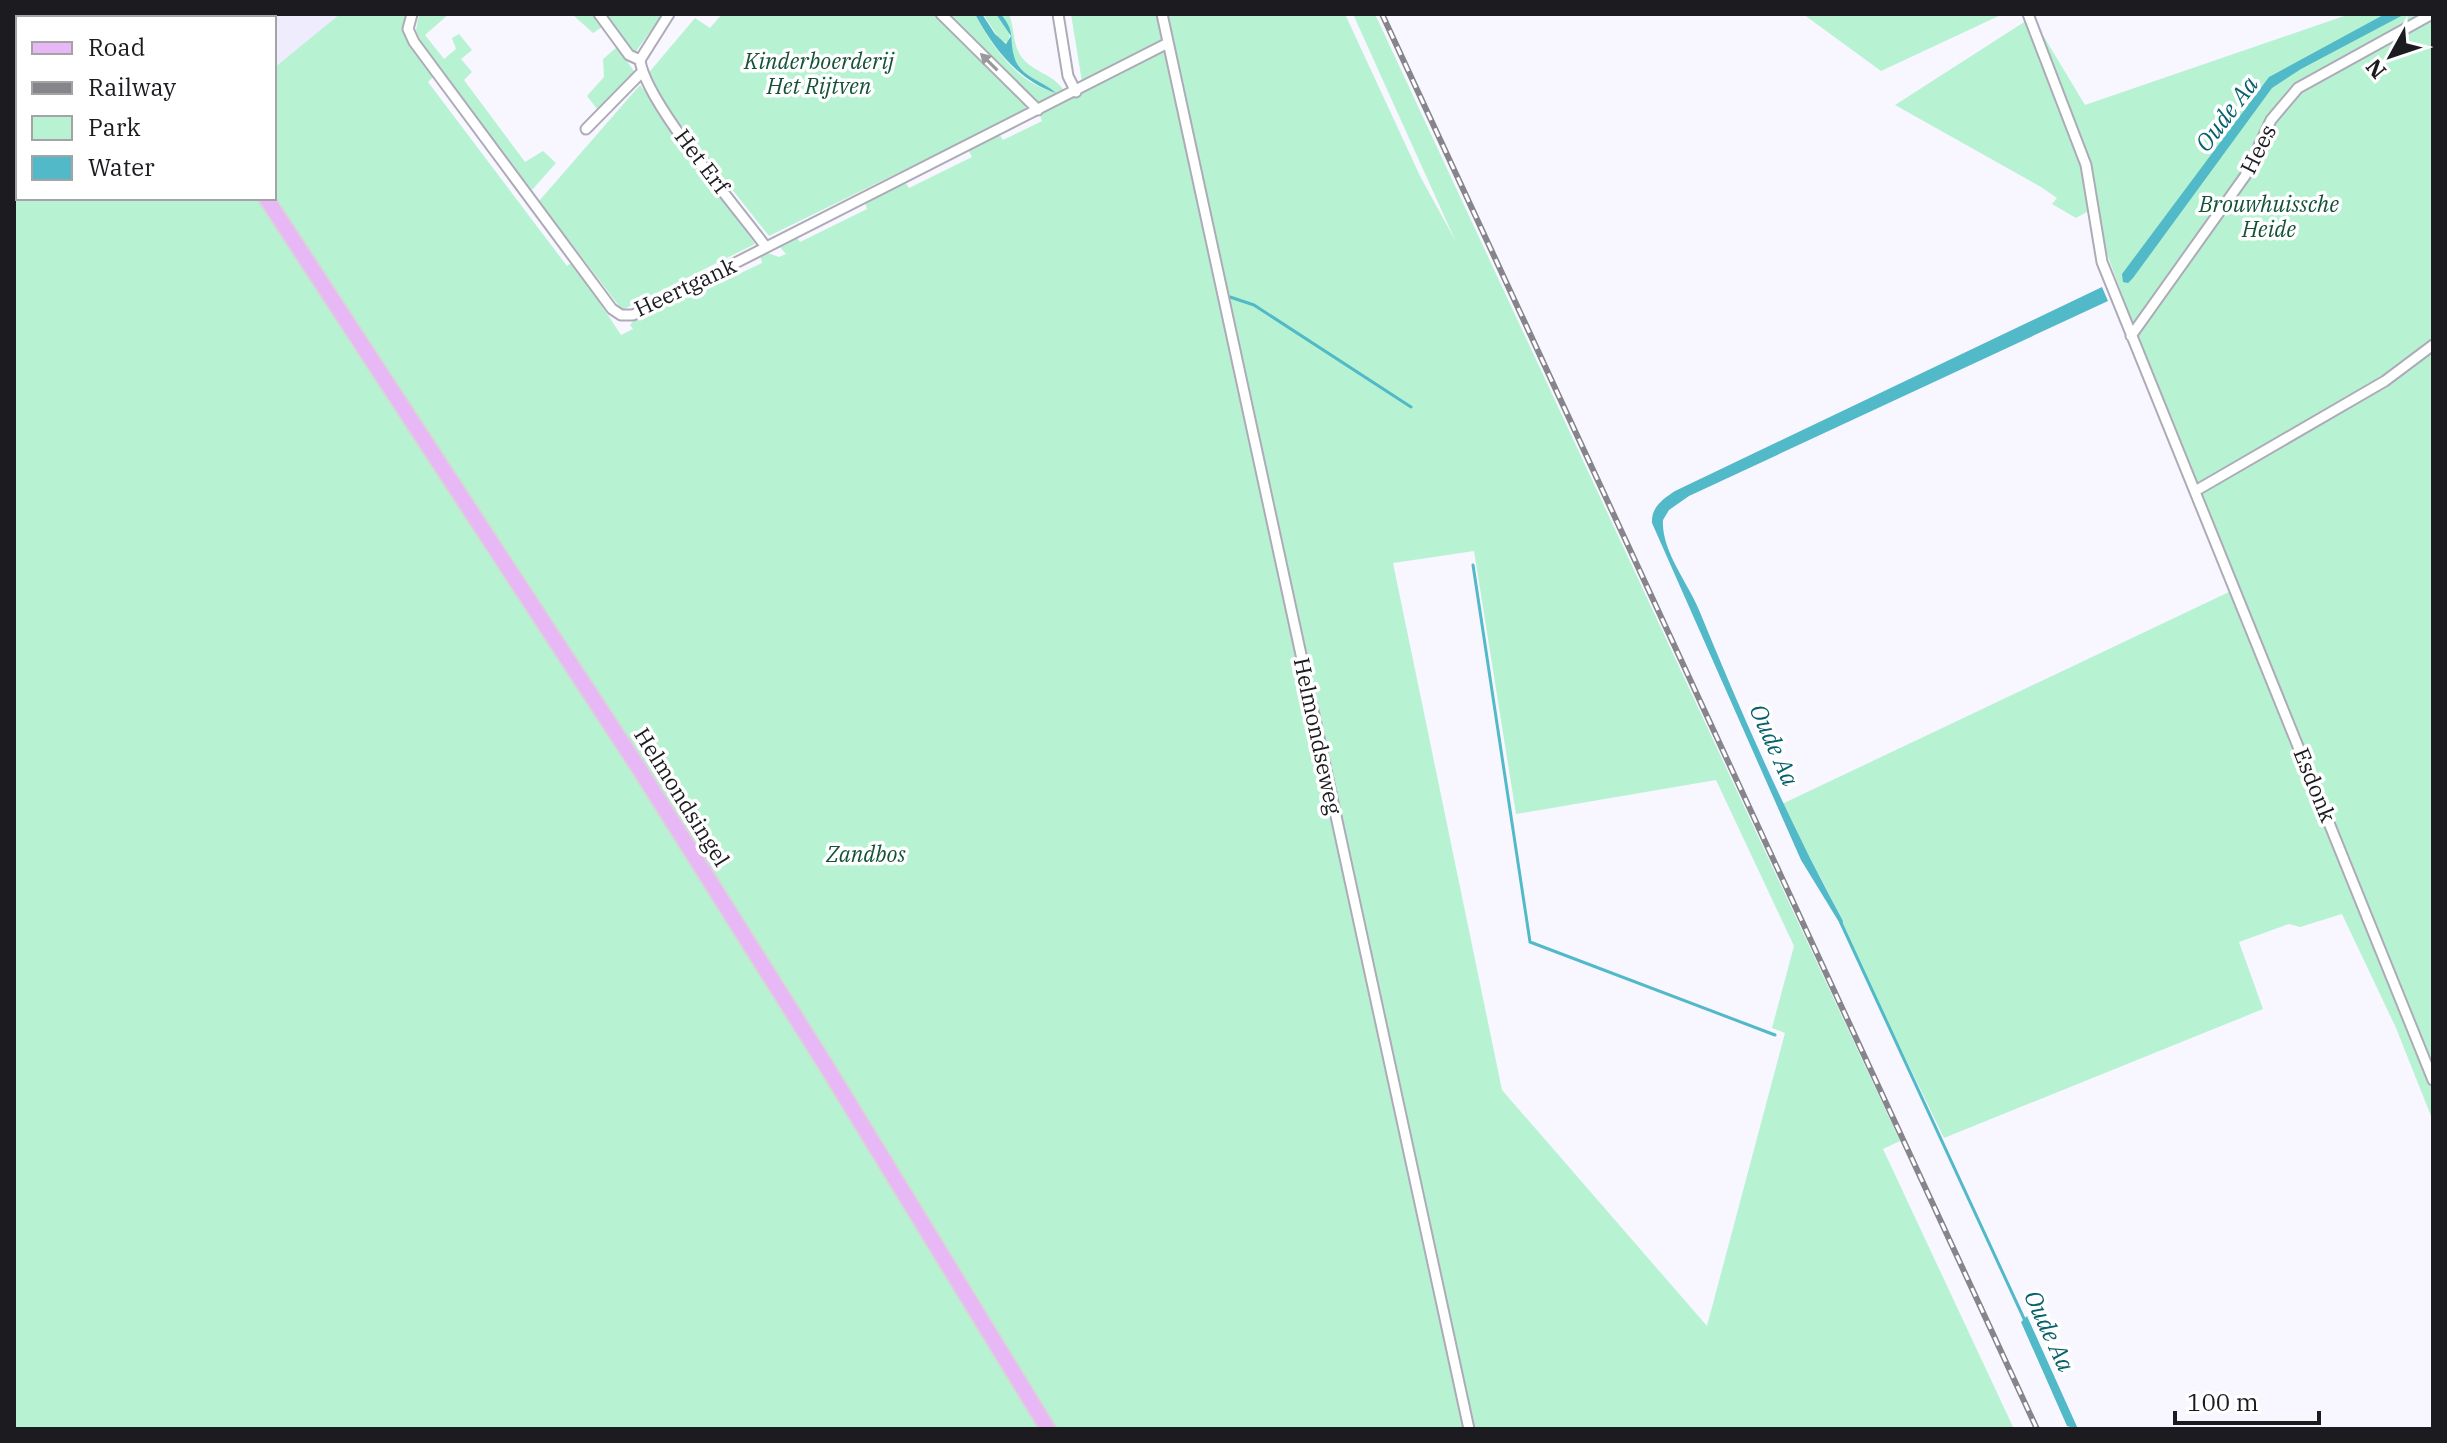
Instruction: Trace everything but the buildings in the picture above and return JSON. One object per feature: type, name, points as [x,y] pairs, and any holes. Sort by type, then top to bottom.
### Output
[{"type":"main road","name":"Helmondsingel","points":[[267,200],[640,770],[1048,1429]]},
{"type":"street","name":"Heertgank","points":[[412,14],[408,29],[414,42],[612,309],[621,315],[633,315],[1038,110]]},
{"type":"street","points":[[599,14],[629,55],[640,60],[669,14]]},
{"type":"street","points":[[941,14],[1038,110],[1168,43]]},
{"type":"street","points":[[1058,14],[1068,76],[1076,92]]},
{"type":"street","name":"Helmondseweg","points":[[1162,14],[1207,235],[1469,1429]]},
{"type":"street","points":[[2028,14],[2086,165],[2102,262],[2197,490],[2385,381],[2433,345]]},
{"type":"street","name":"Hees","points":[[2131,336],[2245,176],[2271,120],[2298,88],[2432,14]]},
{"type":"street","name":"Het Erf","points":[[640,60],[642,72],[658,104],[766,247]]},
{"type":"street","points":[[586,129],[642,72]]},
{"type":"street","name":"Esdonk","points":[[2197,490],[2433,1080]]},
{"type":"shaded area","points":[[414,14],[276,123],[276,16],[182,16]]},
{"type":"green space","points":[[14,14],[119,14],[120,16],[16,16],[14,144]]},
{"type":"green space","points":[[168,14],[246,16],[169,16]]},
{"type":"green space","name":"Zandbos","points":[[340,14],[408,14],[405,27],[434,76],[428,82],[567,266],[573,262],[621,335],[633,329],[630,325],[637,317],[690,289],[694,295],[762,263],[760,255],[765,252],[779,257],[786,254],[779,246],[796,236],[800,242],[867,209],[865,202],[905,182],[909,188],[972,157],[968,149],[999,134],[1003,140],[1042,121],[1039,113],[1101,82],[1100,74],[1082,82],[1071,14],[1345,14],[1420,176],[1455,240],[1353,14],[1375,14],[1900,1141],[1883,1149],[2014,1429],[14,1429],[14,146],[16,200],[276,200],[276,66]],"holes":[[[1474,551],[1516,814],[1716,780],[1794,946],[1772,1028],[1785,1033],[1707,1326],[1502,1090],[1393,563]]]},
{"type":"green space","points":[[419,14],[449,14],[425,35],[444,59],[456,49],[452,38],[459,34],[472,50],[461,59],[472,72],[464,80],[525,162],[543,151],[556,163],[532,190],[421,42],[416,30]]},
{"type":"green space","points":[[572,14],[592,14],[602,27],[593,33]]},
{"type":"green space","points":[[603,14],[663,14],[634,54]]},
{"type":"green space","name":"Kinderboerderij Het Rijtven","points":[[722,14],[934,14],[1024,101],[1026,110],[769,236],[666,106],[646,76],[695,18],[710,28]]},
{"type":"green space","points":[[946,14],[975,14],[998,51],[1018,73],[1030,82],[1056,92],[1031,78],[1016,62],[1009,29],[1001,14],[1009,14],[1017,49],[1023,59],[1054,80],[1064,91],[1042,103],[1030,98]]},
{"type":"green space","points":[[983,14],[996,14],[1010,31],[1008,43],[1000,40]]},
{"type":"green space","points":[[1803,14],[2003,14],[1881,71]]},
{"type":"green space","name":"Brouwhuissche Heide","points":[[2350,14],[2433,14],[2433,1121],[2396,1028],[2342,914],[2300,927],[2289,924],[2239,942],[2263,1009],[1944,1138],[1842,927],[1843,921],[1782,804],[2229,592],[2236,607],[2134,327],[2120,299],[2123,297],[2093,216],[2087,212],[2076,218],[2052,204],[2057,198],[2041,187],[1895,105],[2032,17],[2085,105]]},
{"type":"green space","points":[[617,47],[636,74],[601,114],[587,96],[604,77],[603,59]]},
{"type":"green space","points":[[640,85],[755,244],[622,310],[539,201]]},
{"type":"water","points":[[975,14],[982,14],[1006,44],[1011,36],[1021,69],[1056,93],[1019,72],[990,39]]},
{"type":"water","points":[[996,14],[1001,14],[1011,36]]},
{"type":"water","points":[[2385,14],[2405,14],[2301,69],[2272,88],[2133,278],[2128,283],[2123,282],[2122,274],[2269,77]]},
{"type":"water","points":[[2102,287],[2108,301],[1689,496],[1669,510],[1663,520],[1671,555],[1699,610],[1785,806],[1843,921],[1842,927],[1801,860],[1652,523],[1653,512],[1662,500],[1675,491]]},
{"type":"water","points":[[2027,1316],[2078,1429],[2067,1426],[2021,1322]]},
{"type":"waterway","points":[[1230,297],[1254,305],[1411,407]]},
{"type":"waterway","points":[[1473,565],[1530,942],[1775,1035]]},
{"type":"waterway","name":"Oude Aa","points":[[1841,923],[2026,1323]]},
{"type":"railway","points":[[1382,14],[2037,1429]]}]
